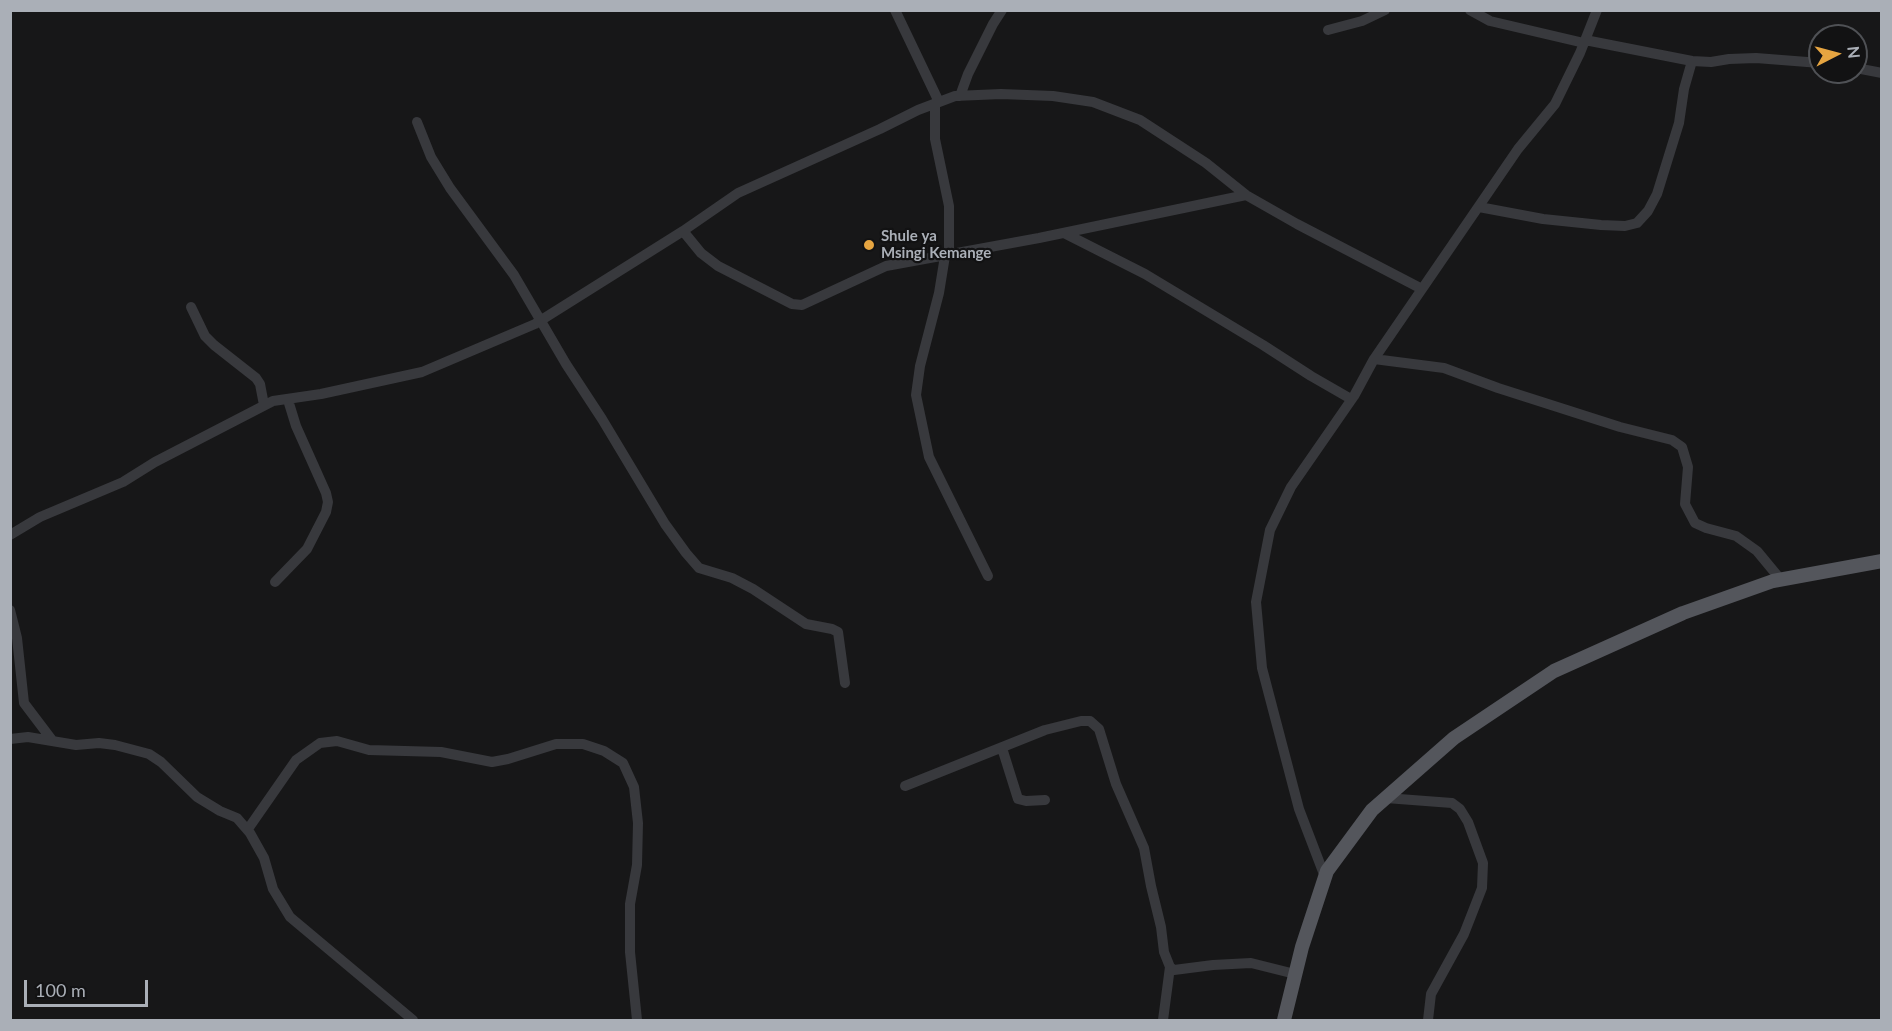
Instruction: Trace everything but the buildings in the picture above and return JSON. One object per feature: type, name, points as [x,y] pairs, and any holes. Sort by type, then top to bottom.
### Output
[{"type":"main road","points":[[1284,1020],[1302,948],[1327,871],[1372,810],[1454,738],[1554,671],[1683,613],[1781,580],[1881,561]]},
{"type":"street","points":[[895,10],[937,103],[934,139],[949,206],[947,255],[920,366],[916,395],[929,457],[988,576]]},
{"type":"street","points":[[960,96],[968,74],[1002,10]]},
{"type":"street","points":[[1328,30],[1362,21],[1385,10]]},
{"type":"street","points":[[1470,10],[1490,21],[1692,61],[1711,62],[1756,58],[1808,62]]},
{"type":"street","points":[[1325,877],[1299,808],[1262,668],[1256,602],[1270,530],[1291,486],[1351,399],[1374,359],[1518,149],[1555,104],[1597,10]]},
{"type":"street","points":[[1479,207],[1532,217],[1601,225],[1625,226],[1637,223],[1648,211],[1657,194],[1679,123],[1684,89],[1692,61]]},
{"type":"street","points":[[10,535],[40,516],[123,482],[155,462],[273,401],[288,400],[422,372],[540,321],[746,189],[918,110],[960,96],[1001,94],[1053,96],[1093,102],[1140,120],[1206,163],[1246,195],[1422,289]]},
{"type":"street","points":[[417,122],[431,157],[450,188],[513,274],[665,524],[686,553],[699,568],[732,578],[806,624],[837,632],[846,683]]},
{"type":"street","points":[[683,231],[701,253],[718,266],[792,304],[802,305],[886,266],[1246,195]]},
{"type":"street","points":[[1064,232],[1146,274],[1351,399]]},
{"type":"street","points":[[191,307],[205,336],[260,384],[264,405]]},
{"type":"street","points":[[1374,359],[1444,368],[1620,427],[1672,440],[1682,447],[1688,467],[1685,504],[1695,523],[1736,536],[1758,551],[1781,580]]},
{"type":"street","points":[[275,582],[307,549],[326,512],[328,502],[293,419],[288,400]]},
{"type":"street","points":[[10,610],[17,638],[24,703],[52,740]]},
{"type":"street","points":[[905,786],[1045,730],[1081,721],[1090,721],[1099,729],[1116,784],[1144,848],[1164,952],[1170,968],[1163,1020]]},
{"type":"street","points":[[10,739],[28,737],[76,745],[99,743],[115,745],[134,748],[161,762],[197,797],[237,818],[248,830],[264,858],[273,889],[290,917],[413,1020]]},
{"type":"street","points":[[248,830],[296,759],[320,743],[337,741],[369,750],[441,752],[492,762],[556,744],[583,744],[604,751],[623,763],[634,787],[638,824],[638,865],[630,904],[630,952],[637,1020]]},
{"type":"street","points":[[1002,748],[1018,799],[1045,800]]},
{"type":"street","points":[[1386,798],[1452,803],[1460,809],[1468,822],[1483,862],[1482,888],[1464,934],[1431,994],[1428,1020]]},
{"type":"street","points":[[1170,968],[1174,970],[1251,963],[1295,974]]},
{"type":"place","name":"Shule ya Msingi Kemange","points":[[869,245]]}]
